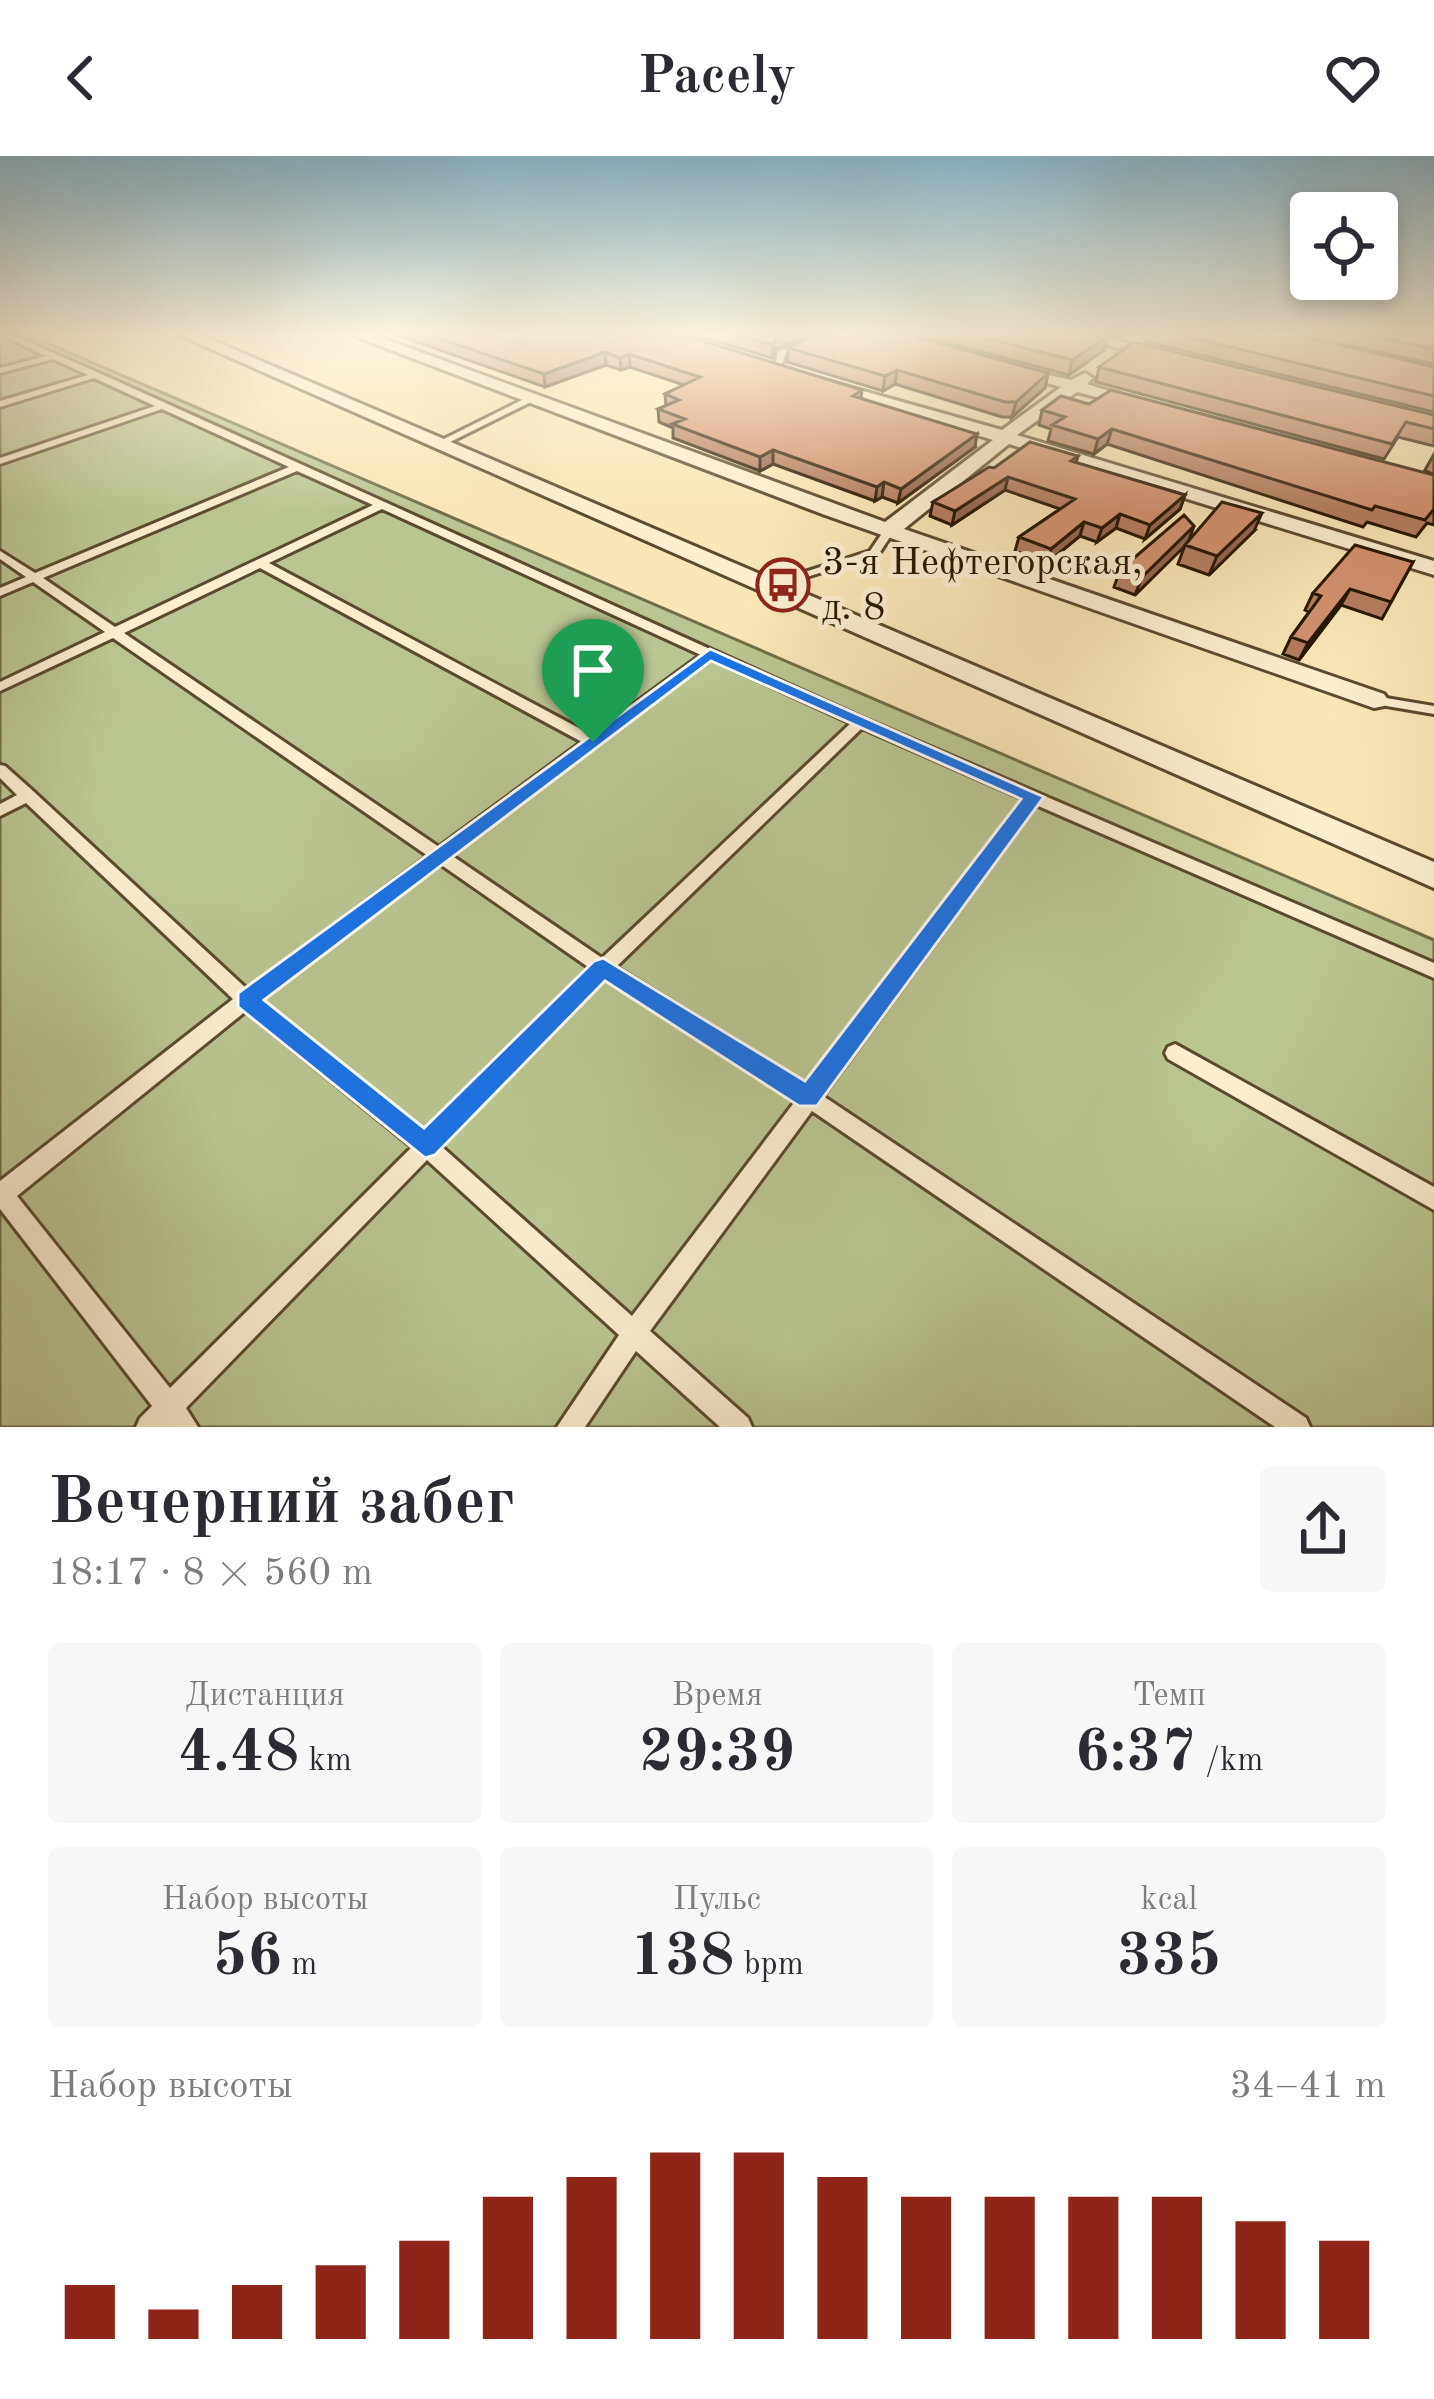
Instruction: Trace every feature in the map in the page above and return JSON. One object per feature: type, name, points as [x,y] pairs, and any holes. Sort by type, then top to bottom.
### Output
[{"type":"street","points":[[323,393],[1434,875]]},
{"type":"street","points":[[515,393],[1373,700]]},
{"type":"street","points":[[862,393],[1434,568]]},
{"type":"street","points":[[891,528],[1064,393]]},
{"type":"street","points":[[1101,393],[1164,410]]},
{"type":"lane","points":[[0,404],[35,393]]},
{"type":"lane","points":[[135,393],[860,722],[1434,971]]},
{"type":"lane","points":[[439,443],[530,399]]},
{"type":"lane","points":[[0,461],[162,406]]},
{"type":"lane","points":[[0,592],[295,468]]},
{"type":"lane","points":[[0,687],[380,506]]},
{"type":"lane","points":[[767,586],[874,553],[891,528]]},
{"type":"lane","points":[[0,554],[603,968],[808,1097],[1297,1427]]},
{"type":"lane","points":[[260,563],[593,742]]},
{"type":"lane","points":[[177,1417],[1,1194],[247,1000],[710,654]]},
{"type":"lane","points":[[1373,700],[1434,710]]},
{"type":"lane","points":[[149,1427],[177,1417],[425,1145],[860,722]]},
{"type":"lane","points":[[0,770],[247,1000],[425,1145],[739,1427]]},
{"type":"lane","points":[[0,811],[28,795]]},
{"type":"lane","points":[[570,1427],[634,1333],[1034,797]]},
{"type":"lane","points":[[1175,1053],[1434,1199]]},
{"type":"green space","points":[[0,393],[164,393],[1434,940],[1434,1427],[0,1427]]},
{"type":"building","points":[[857,393],[853,396],[977,434],[901,489],[884,482],[877,487],[773,450],[760,457],[672,424],[685,419],[658,409],[679,400],[665,394]]},
{"type":"building","points":[[976,393],[1026,393],[1016,402]]},
{"type":"building","points":[[1106,393],[1124,393],[1434,475],[1434,509],[1425,520],[1375,506],[1372,510],[1112,429],[1098,439],[1052,425],[1065,417],[1042,410],[1061,396],[1089,404]]},
{"type":"building","points":[[1199,393],[1345,393],[1434,415],[1434,429],[1406,422],[1392,444]]},
{"type":"building","points":[[1030,442],[1078,456],[1071,461],[1185,495],[1150,525],[1120,514],[1102,528],[1084,522],[1051,549],[1019,537],[1075,499],[1008,477],[955,511],[933,502]]},
{"type":"building","points":[[1222,502],[1262,513],[1217,556],[1185,545]]},
{"type":"building","points":[[1184,515],[1194,526],[1142,577],[1120,570]]},
{"type":"building","points":[[1355,545],[1413,562],[1391,602],[1350,589],[1308,643],[1291,637],[1321,596],[1313,593]]},
{"type":"place","name":"3-я Нефтегорская, д. 8","points":[[783,585]]},
{"type":"route","points":[[710,654],[1034,797],[808,1097],[603,968],[425,1145],[247,1000],[593,742],[710,654]]}]
